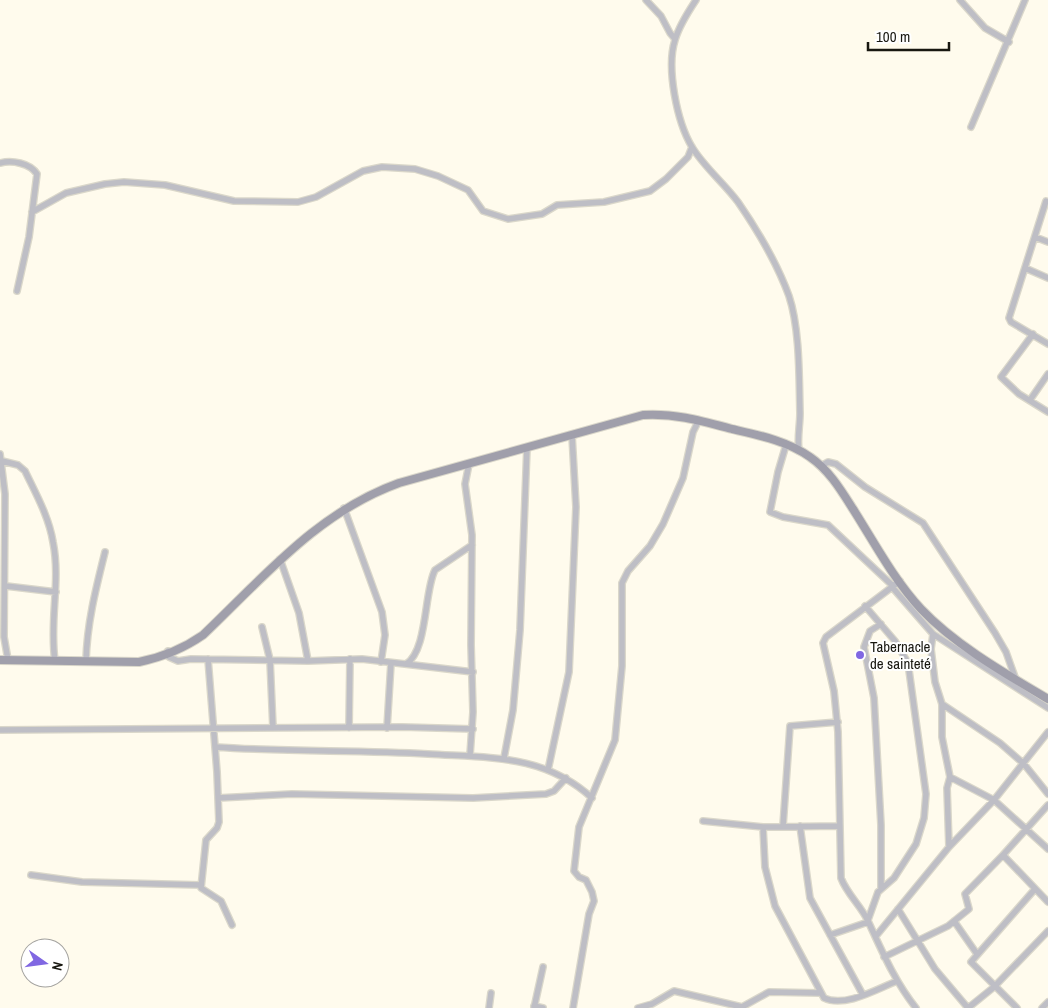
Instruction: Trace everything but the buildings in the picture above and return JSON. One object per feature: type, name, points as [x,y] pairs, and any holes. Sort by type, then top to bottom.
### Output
[{"type":"main road","points":[[4,660],[139,662],[158,658],[168,652],[183,649],[203,635],[280,559],[315,528],[344,508],[368,495],[399,483],[643,415],[670,415],[698,420],[786,444],[799,450],[821,466],[838,486],[900,581],[933,621],[997,672],[1016,680],[1048,699]]},
{"type":"street","points":[[646,0],[661,16],[670,34],[675,38]]},
{"type":"street","points":[[696,0],[675,38],[671,64],[685,134],[692,147],[737,201],[752,223],[789,296],[794,318],[798,369],[799,450]]},
{"type":"street","points":[[960,0],[985,28],[1009,42]]},
{"type":"street","points":[[971,127],[1009,42],[1025,0]]},
{"type":"street","points":[[32,212],[66,193],[124,182],[165,184],[234,201],[298,202],[316,198],[363,172],[382,167],[415,168],[438,176],[464,187],[483,211],[508,219],[542,214],[557,205],[604,202],[650,191],[666,179],[688,157],[692,147]]},
{"type":"street","points":[[688,157],[699,156]]},
{"type":"street","points":[[0,164],[12,162],[30,167],[38,174],[17,291]]},
{"type":"street","points":[[1046,201],[1009,318],[1011,322],[1048,344]]},
{"type":"street","points":[[1035,236],[1048,242]]},
{"type":"street","points":[[1025,268],[1048,278]]},
{"type":"street","points":[[1033,334],[1001,377],[1048,412]]},
{"type":"street","points":[[1030,400],[1048,374]]},
{"type":"street","points":[[573,1008],[589,914],[594,901],[588,883],[574,871],[575,853],[579,827],[614,740],[622,666],[622,583],[628,571],[650,546],[663,524],[685,471],[692,432],[698,420]]},
{"type":"street","points":[[548,770],[569,672],[576,507],[572,435]]},
{"type":"street","points":[[786,444],[770,512],[783,517],[828,525],[892,586],[933,634],[997,672],[1048,708]]},
{"type":"street","points":[[504,758],[513,710],[520,630],[527,447]]},
{"type":"street","points":[[0,454],[5,494],[2,531],[6,586],[4,660]]},
{"type":"street","points":[[2,461],[23,468],[42,508],[53,542],[56,592],[52,640],[55,661]]},
{"type":"street","points":[[821,466],[828,462],[836,464],[866,487],[923,523],[998,639],[1011,664],[1016,680]]},
{"type":"street","points":[[469,464],[465,484],[472,545],[473,729],[470,755]]},
{"type":"street","points":[[344,508],[382,612],[385,635],[382,662]]},
{"type":"street","points":[[406,664],[413,657],[422,632],[435,570],[472,545]]},
{"type":"street","points":[[86,661],[86,638],[92,603],[105,552]]},
{"type":"street","points":[[280,559],[299,613],[308,661]]},
{"type":"street","points":[[900,581],[826,637],[823,643],[831,674],[838,722],[841,878],[844,886],[868,921],[884,957],[897,980],[916,1008]]},
{"type":"street","points":[[6,586],[56,592]]},
{"type":"street","points":[[866,606],[896,641],[908,663],[926,794],[924,818],[916,844],[894,878],[881,889],[874,900],[868,921]]},
{"type":"street","points":[[881,624],[870,631],[864,647],[874,698],[881,825],[881,889]]},
{"type":"street","points":[[262,627],[270,660],[272,728]]},
{"type":"street","points":[[933,634],[930,650],[935,682],[942,704],[942,737],[950,777],[946,788],[949,847]]},
{"type":"street","points":[[168,652],[169,657],[173,660],[308,661],[350,659],[473,672]]},
{"type":"street","points":[[208,659],[215,747],[218,825],[206,840],[201,885],[203,891],[221,901],[232,925]]},
{"type":"street","points":[[349,728],[350,659]]},
{"type":"street","points":[[387,728],[392,663]]},
{"type":"street","points":[[942,704],[988,734],[1024,764],[1048,794]]},
{"type":"street","points":[[783,826],[790,726],[838,722]]},
{"type":"street","points":[[0,730],[473,729]]},
{"type":"street","points":[[876,936],[949,847],[994,800],[1048,732]]},
{"type":"street","points":[[215,747],[247,750],[310,749],[504,758],[548,770],[566,778],[592,798]]},
{"type":"street","points":[[950,777],[994,800],[1048,849]]},
{"type":"street","points":[[218,798],[292,794],[473,798],[546,794],[554,791],[566,778]]},
{"type":"street","points":[[884,957],[954,921],[970,907],[965,899],[965,894],[1048,805]]},
{"type":"street","points":[[703,821],[763,827],[840,826]]},
{"type":"street","points":[[800,826],[810,898],[862,994]]},
{"type":"street","points":[[763,827],[765,867],[775,906],[820,993],[831,1001],[862,994],[897,980]]},
{"type":"street","points":[[1003,855],[1048,902]]},
{"type":"street","points":[[31,875],[82,882],[201,885]]},
{"type":"street","points":[[1017,1008],[972,964],[972,959],[1035,889]]},
{"type":"street","points":[[898,909],[935,969],[968,1008],[994,987],[1048,931]]},
{"type":"street","points":[[830,935],[868,921]]},
{"type":"street","points":[[954,921],[977,954]]},
{"type":"street","points":[[543,966],[534,1007],[543,1008]]},
{"type":"street","points":[[638,1008],[678,991],[742,1007],[769,992],[820,993]]},
{"type":"street","points":[[489,1008],[491,992]]},
{"type":"street","points":[[1042,1008],[1048,1002]]},
{"type":"place","name":"Tabernacle de sainteté","points":[[860,655]]}]
